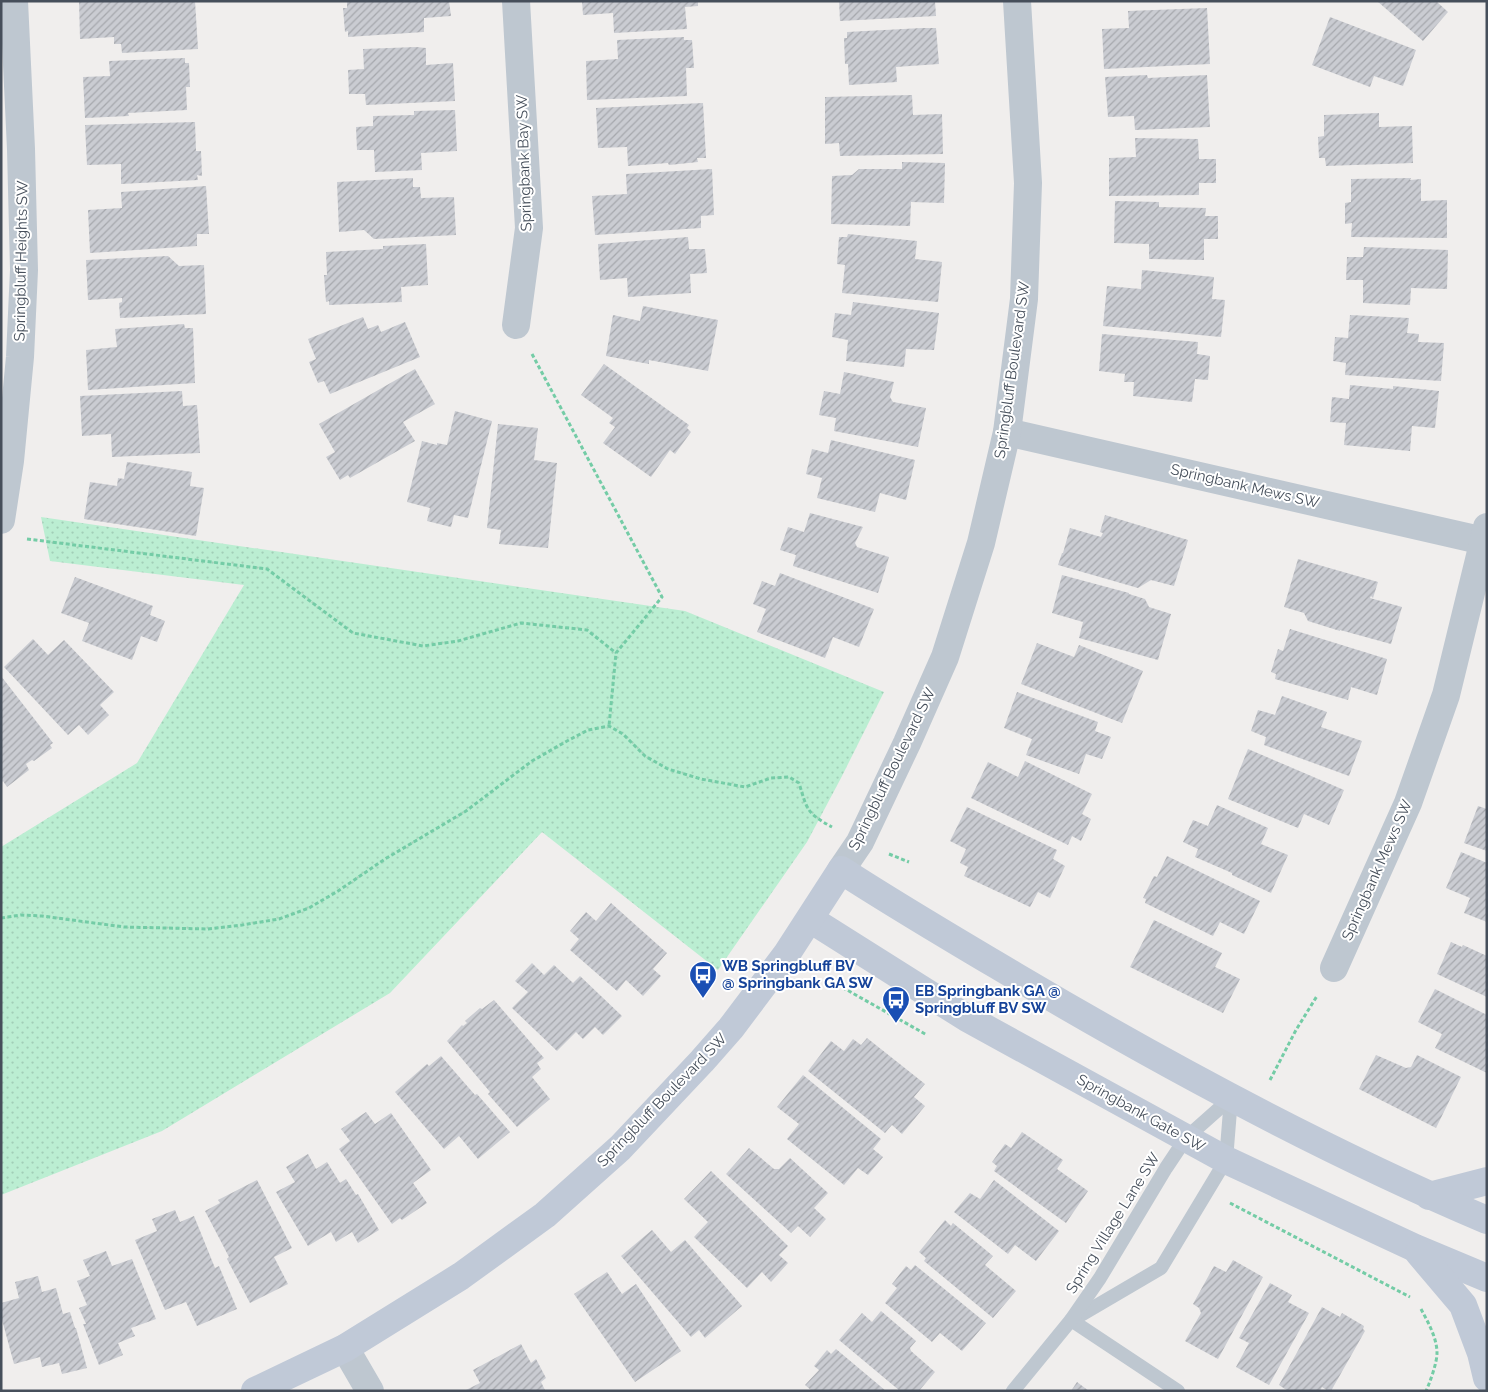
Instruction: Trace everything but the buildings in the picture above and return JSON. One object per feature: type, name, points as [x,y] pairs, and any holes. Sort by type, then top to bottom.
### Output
[{"type":"street","name":"Springbluff Heights SW","points":[[10,529],[10,461],[20,357],[24,270],[11,150],[14,1]]},
{"type":"street","name":"Springbank Bay SW","points":[[516,1],[529,228],[516,325]]},
{"type":"street","name":"Springbluff Boulevard SW","points":[[255,1391],[345,1348],[461,1276],[545,1215],[620,1148],[731,1028],[786,955],[860,842],[945,657],[981,543],[1007,432],[1024,299],[1028,183],[1017,1]]},
{"type":"street","name":"Springbank Mews SW","points":[[1007,432],[1485,534],[1443,704],[1408,803],[1334,968]]},
{"type":"street","points":[[841,870],[885,899],[1093,1022],[1243,1103],[1380,1173],[1487,1220]]},
{"type":"street","name":"Springbank Gate SW","points":[[810,919],[967,1018],[1226,1160],[1414,1248],[1487,1278]]},
{"type":"street","points":[[1429,1196],[1487,1181]]},
{"type":"street","points":[[1414,1248],[1464,1305],[1481,1353],[1487,1378]]},
{"type":"street","points":[[345,1348],[370,1391]]},
{"type":"lane","name":"Spring Village Lane SW","points":[[1013,1391],[1071,1320],[1100,1278],[1186,1138],[1243,1103]]},
{"type":"lane","name":"Spring Village Lane SW","points":[[1071,1320],[1161,1268],[1226,1160],[1243,1103]]},
{"type":"lane","points":[[1071,1320],[1178,1391]]},
{"type":"path","points":[[516,325],[662,597],[616,653],[609,726]]},
{"type":"path","points":[[10,529],[52,543],[267,569],[354,633],[422,646],[458,641],[521,623],[587,630],[616,653]]},
{"type":"path","points":[[1,918],[20,915],[42,916],[124,927],[208,929],[279,919],[309,908],[338,891],[466,811],[532,761],[588,730],[609,726],[623,734],[645,756],[668,769],[701,779],[745,787],[771,778],[789,777],[799,783],[807,809],[819,820],[860,842],[909,862]]},
{"type":"path","points":[[1243,1103],[1296,1030],[1334,968]]},
{"type":"green space","points":[[41,517],[685,611],[884,692],[807,842],[718,970],[542,832],[390,993],[162,1131],[1,1195],[1,847],[137,763],[244,585],[50,561]]},
{"type":"place","name":"WB Springbluff BV @ Springbank GA SW","points":[[703,999]]},
{"type":"place","name":"EB Springbank GA @ Springbluff BV SW","points":[[896,1024]]}]
